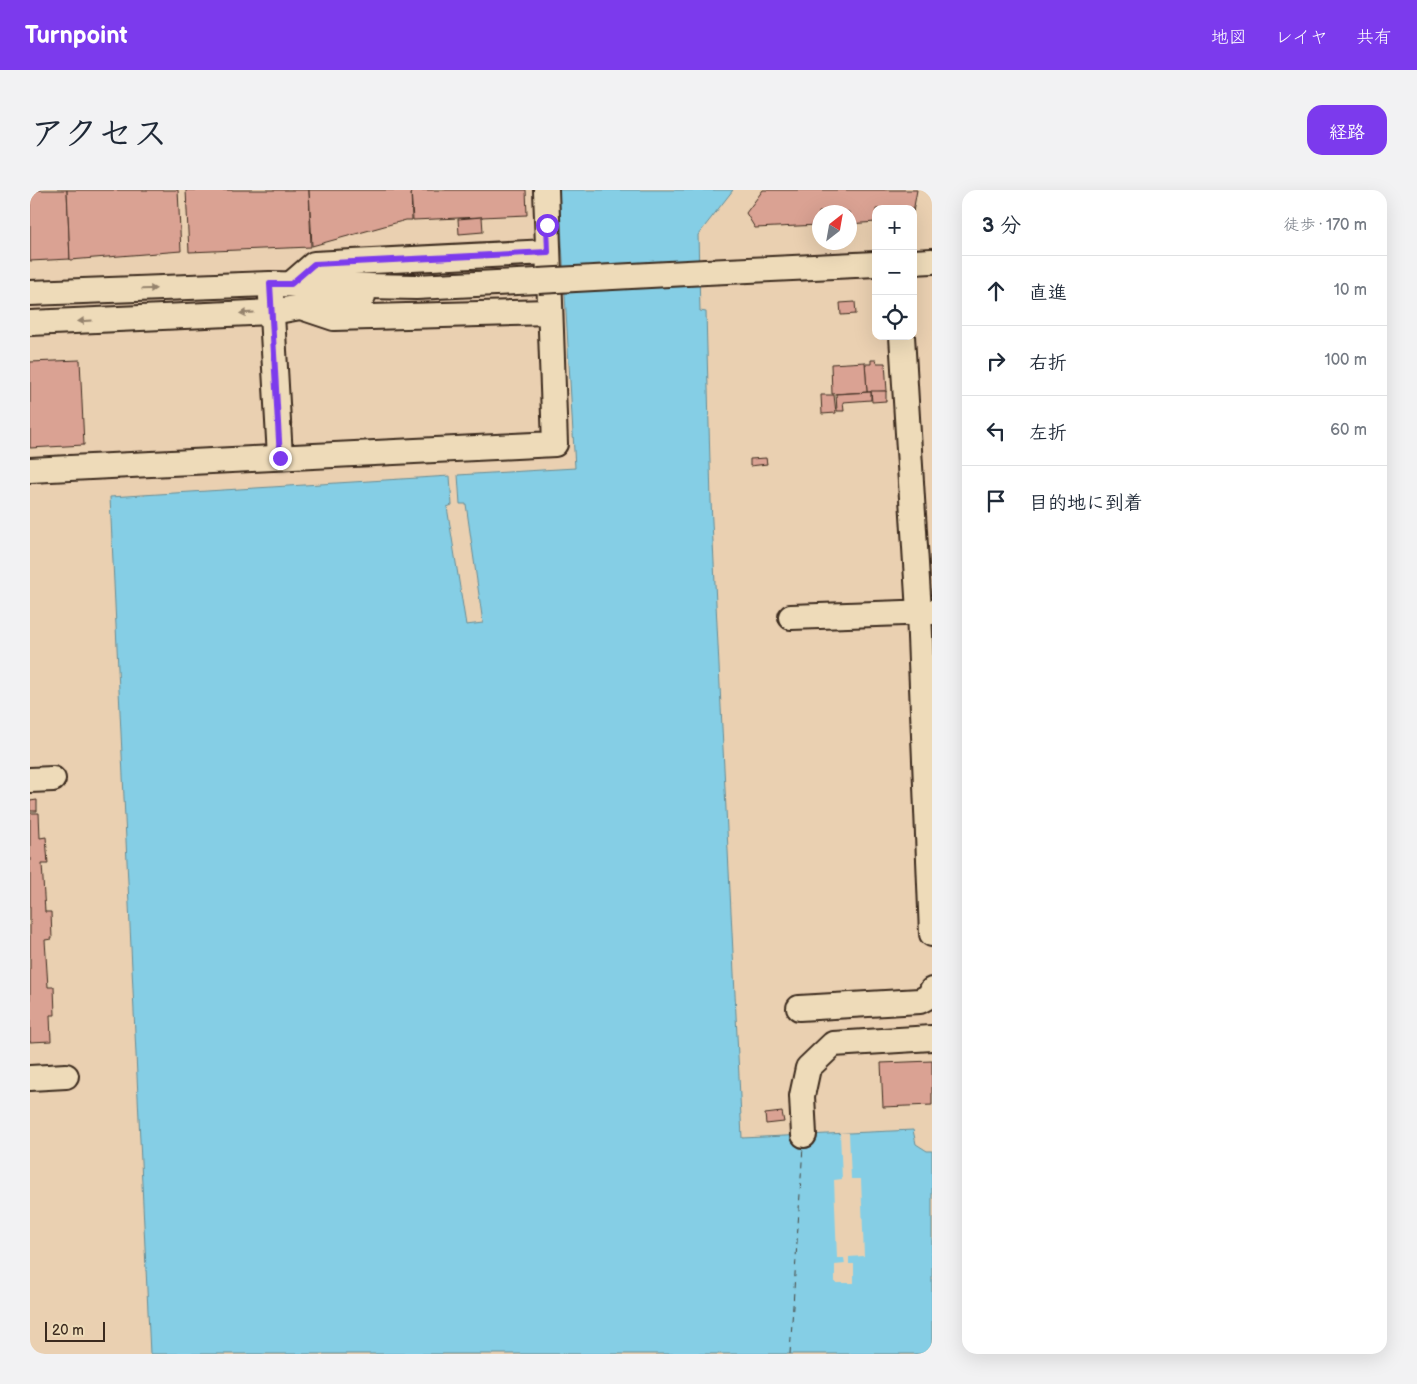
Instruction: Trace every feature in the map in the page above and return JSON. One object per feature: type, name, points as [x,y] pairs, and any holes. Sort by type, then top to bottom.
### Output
[{"type":"street","points":[[30,470],[555,444],[546,190]]},
{"type":"street","points":[[280,458],[272,312],[280,284],[314,264],[548,252]]},
{"type":"street","points":[[917,262],[932,261]]},
{"type":"street","points":[[30,294],[280,284],[416,287],[872,264]]},
{"type":"street","points":[[30,323],[272,312],[416,287]]},
{"type":"street","points":[[301,307],[334,318],[550,312]]},
{"type":"street","points":[[902,340],[925,612],[932,934]]},
{"type":"street","points":[[791,617],[925,612]]},
{"type":"street","points":[[799,1008],[920,1001],[931,995],[932,990]]},
{"type":"street","points":[[804,1135],[802,1096],[808,1068],[833,1044],[932,1038]]},
{"type":"street","points":[[30,1078],[66,1076]]},
{"type":"water","points":[[559,190],[733,190],[698,235],[700,311],[706,312],[711,501],[742,1138],[913,1130],[916,1144],[927,1151],[932,1151],[932,1354],[150,1354],[110,497],[450,476],[452,505],[447,507],[466,625],[483,623],[466,504],[460,504],[458,475],[575,468]]},
{"type":"pier","points":[[840,1133],[849,1133],[851,1179],[861,1179],[864,1256],[849,1257],[849,1264],[854,1264],[854,1283],[835,1283],[835,1265],[845,1264],[844,1258],[837,1258],[834,1180],[842,1179]]},
{"type":"building","points":[[30,190],[67,190],[70,259],[30,261]]},
{"type":"building","points":[[67,190],[178,190],[181,251],[70,260]]},
{"type":"building","points":[[186,190],[309,190],[311,247],[189,252]]},
{"type":"building","points":[[309,190],[411,190],[412,220],[406,220],[312,246]]},
{"type":"building","points":[[411,190],[526,190],[527,215],[413,220]]},
{"type":"building","points":[[763,190],[917,190],[914,205],[872,205],[872,222],[857,223],[857,205],[812,205],[812,225],[755,228],[746,213]]},
{"type":"building","points":[[482,217],[483,232],[459,234],[458,219]]},
{"type":"building","points":[[855,302],[856,314],[841,315],[840,303]]},
{"type":"building","points":[[80,360],[84,445],[30,448],[30,362]]},
{"type":"building","points":[[871,360],[876,360],[877,363],[885,363],[887,391],[867,392],[865,364],[871,364]]},
{"type":"building","points":[[865,362],[867,392],[832,394],[831,364]]},
{"type":"building","points":[[871,391],[886,391],[886,401],[872,402]]},
{"type":"building","points":[[871,392],[871,400],[843,402],[844,411],[837,411],[836,394]]},
{"type":"building","points":[[821,395],[834,395],[836,413],[822,414]]},
{"type":"building","points":[[766,458],[767,464],[750,466],[750,459]]},
{"type":"building","points":[[37,800],[37,811],[30,811],[30,801]]},
{"type":"building","points":[[30,813],[39,813],[40,838],[46,837],[48,864],[42,864],[45,912],[51,912],[52,939],[45,940],[48,987],[54,987],[55,1015],[50,1015],[51,1041],[30,1042]]},
{"type":"building","points":[[932,1061],[932,1105],[883,1107],[881,1063]]},
{"type":"building","points":[[782,1112],[784,1122],[766,1124],[765,1114]]},
{"type":"ferry route","points":[[790,1354],[803,1146]]},
{"type":"route","points":[[280,458],[270,284],[291,284],[314,264],[548,252],[547,225]]}]
